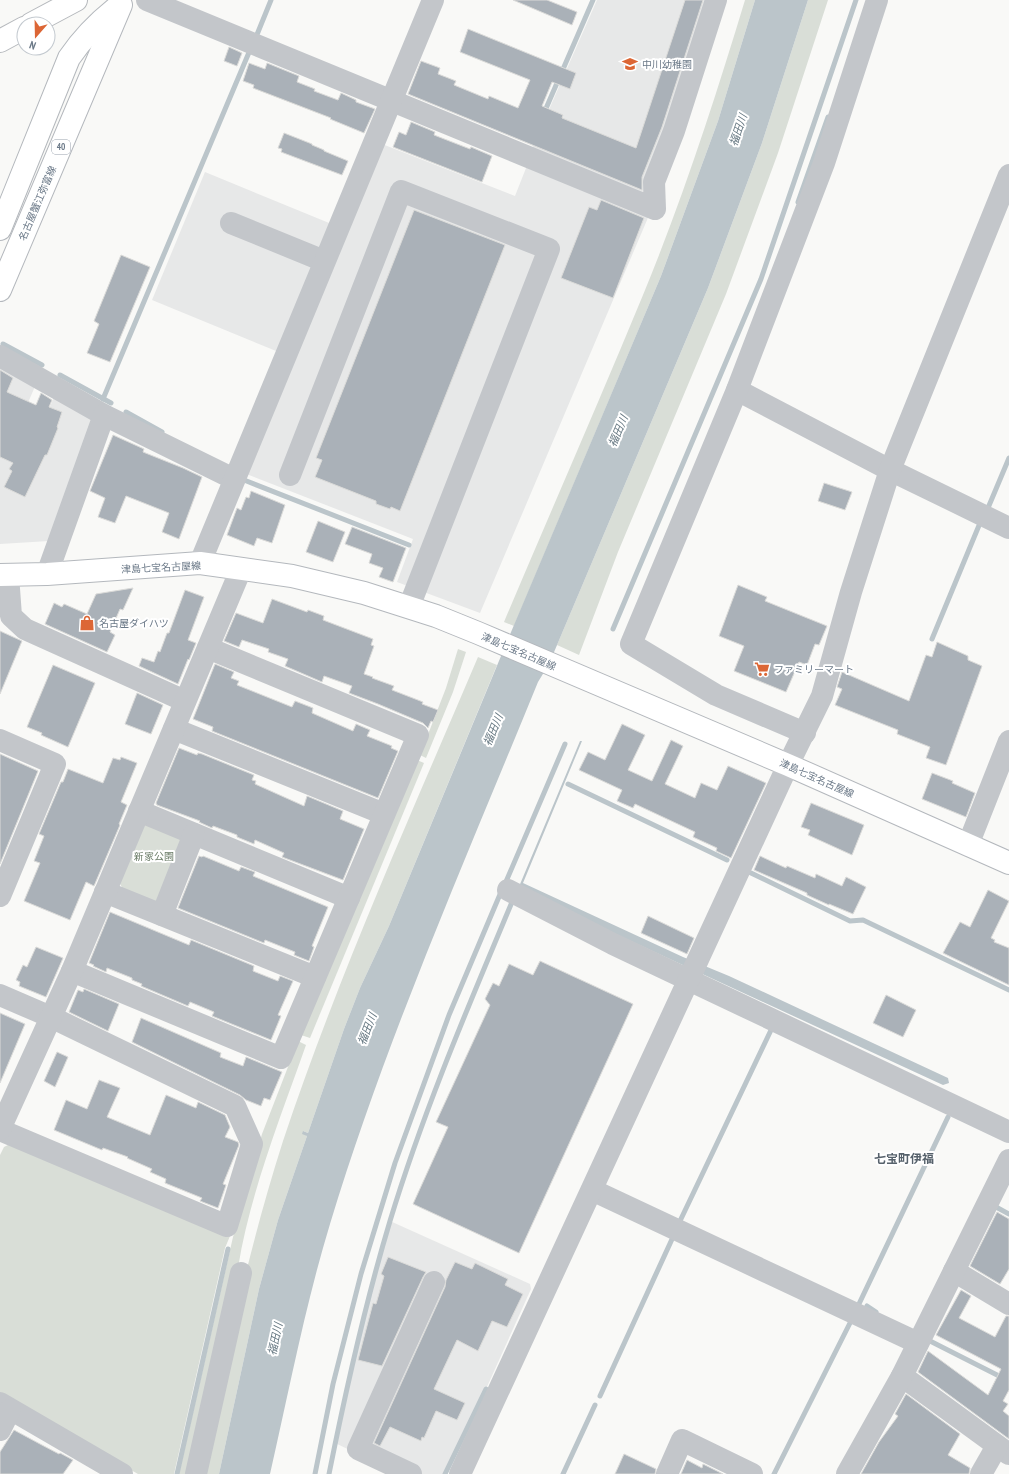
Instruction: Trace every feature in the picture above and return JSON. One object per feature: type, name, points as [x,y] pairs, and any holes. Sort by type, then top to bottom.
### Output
[{"type":"main road","points":[[46,16],[76,0]]},
{"type":"main road","name":"名古屋蟹江弥富線","points":[[0,229],[69,58],[80,41],[101,20],[126,2]]},
{"type":"main road","name":"名古屋蟹江弥富線","points":[[0,290],[126,2]]},
{"type":"main road","points":[[0,41],[16,32]]},
{"type":"main road","name":"津島七宝名古屋線","points":[[4,575],[47,574],[200,563],[299,578],[364,593],[436,616],[499,642],[1009,862]]},
{"type":"street","points":[[147,0],[655,209],[654,182],[674,131],[716,0]]},
{"type":"street","points":[[200,563],[433,0]]},
{"type":"street","points":[[804,733],[716,695],[631,644],[737,390],[824,162],[876,0]]},
{"type":"street","points":[[460,1474],[788,766],[822,696],[851,592],[890,470],[1009,175]]},
{"type":"street","points":[[290,475],[401,191],[549,249],[409,608]]},
{"type":"street","points":[[231,223],[324,261]]},
{"type":"street","points":[[0,356],[104,415],[234,479]]},
{"type":"street","points":[[737,390],[890,470],[1009,528]]},
{"type":"street","points":[[47,574],[104,415]]},
{"type":"street","points":[[0,995],[51,1017],[235,1106],[252,1144],[227,1226],[0,1130],[51,1017],[72,972],[241,569]]},
{"type":"street","points":[[4,575],[11,616],[25,630],[185,701]]},
{"type":"street","points":[[72,972],[281,1058],[418,735],[208,648]]},
{"type":"street","points":[[174,729],[384,814]]},
{"type":"street","points":[[0,740],[55,764],[4,873],[0,896]]},
{"type":"street","points":[[968,844],[1009,741]]},
{"type":"street","points":[[139,811],[349,898]]},
{"type":"street","points":[[162,915],[194,834]]},
{"type":"street","points":[[508,890],[612,944],[693,971],[857,1061],[1009,1132]]},
{"type":"street","points":[[105,892],[315,977]]},
{"type":"street","points":[[848,1474],[902,1376],[1009,1160]]},
{"type":"street","points":[[592,1190],[918,1343]]},
{"type":"street","points":[[954,1271],[1009,1304]]},
{"type":"street","points":[[196,1474],[241,1273]]},
{"type":"street","points":[[411,1474],[358,1449],[434,1282]]},
{"type":"street","points":[[902,1376],[1003,1450],[981,1474]]},
{"type":"street","points":[[0,1430],[5,1407],[122,1474]]},
{"type":"street","points":[[667,1474],[682,1440],[752,1474]]},
{"type":"shaded area","name":"中川幼稚園","points":[[597,0],[713,0],[642,198],[530,153]]},
{"type":"shaded area","points":[[382,144],[515,196],[528,163],[650,213],[480,613],[397,582],[413,539],[244,473]]},
{"type":"shaded area","points":[[205,172],[334,225],[281,353],[152,300]]},
{"type":"shaded area","points":[[0,363],[36,384],[12,440],[32,448],[55,395],[95,418],[49,541],[0,544]]},
{"type":"shaded area","points":[[390,1221],[530,1284],[531,1289],[486,1389],[445,1474],[400,1474],[335,1443],[347,1386]]},
{"type":"green space","points":[[745,0],[755,0],[718,121],[661,276],[514,626],[504,622],[658,259],[698,148]]},
{"type":"green space","points":[[808,0],[828,0],[778,153],[726,294],[618,552],[579,655],[557,645],[708,288],[762,143]]},
{"type":"green space","points":[[458,649],[466,652],[453,692],[426,758],[420,755],[446,688]]},
{"type":"green space","points":[[478,657],[497,665],[389,926],[360,988],[344,1029],[308,1133],[303,1131],[307,1136],[278,1220],[259,1289],[219,1474],[200,1474],[228,1348],[259,1223],[270,1182],[304,1079],[376,897]]},
{"type":"green space","points":[[417,760],[424,763],[310,1038],[301,1035]]},
{"type":"green space","name":"新家公園","points":[[147,822],[185,841],[160,900],[154,904],[124,891],[119,882],[140,826]]},
{"type":"green space","points":[[298,1041],[306,1045],[267,1155],[250,1212],[191,1474],[179,1474],[233,1237],[262,1134]]},
{"type":"green space","points":[[12,1143],[230,1236],[225,1248],[174,1474],[138,1474],[13,1403],[0,1394],[0,1155],[4,1147]]},
{"type":"water","name":"福田川","points":[[755,0],[808,0],[762,143],[708,288],[549,664],[538,682],[401,1018],[352,1155],[321,1255],[305,1317],[270,1474],[219,1474],[259,1289],[278,1220],[307,1136],[302,1134],[303,1131],[308,1133],[344,1029],[360,988],[389,926],[661,276],[718,121]]},
{"type":"water","points":[[580,741],[582,741],[523,883],[683,957],[729,976],[948,1078],[949,1083],[943,1085],[518,889]]},
{"type":"building","points":[[513,0],[547,0],[577,12],[572,25]]},
{"type":"building","points":[[685,0],[703,0],[662,127],[642,177],[642,190],[408,94],[421,61],[440,68],[438,74],[456,81],[454,85],[488,99],[489,96],[518,108],[530,80],[460,52],[468,29],[576,73],[570,89],[552,82],[542,106],[563,115],[562,118],[636,148]]},
{"type":"building","points":[[229,47],[242,53],[237,66],[224,61]]},
{"type":"building","points":[[249,63],[265,69],[267,63],[299,76],[297,82],[315,89],[314,91],[338,100],[341,93],[356,100],[356,102],[375,109],[364,133],[330,119],[331,118],[253,88],[254,85],[243,81]]},
{"type":"building","points":[[411,122],[435,132],[434,135],[470,149],[471,147],[492,156],[482,182],[393,147],[399,132],[406,135]]},
{"type":"building","points":[[284,133],[348,161],[342,175],[281,152],[282,149],[278,148]]},
{"type":"building","points":[[601,200],[644,218],[613,298],[561,278],[589,207],[597,210]]},
{"type":"building","points":[[414,210],[505,245],[400,511],[391,507],[390,509],[376,504],[376,501],[315,477],[322,460],[316,458]]},
{"type":"building","points":[[121,255],[150,267],[110,362],[87,353],[99,324],[94,321]]},
{"type":"building","points":[[0,370],[13,378],[7,392],[36,405],[41,393],[52,400],[49,407],[62,412],[57,427],[58,428],[47,455],[45,455],[25,497],[4,487],[12,471],[9,469],[13,463],[0,457]]},
{"type":"building","points":[[113,435],[144,449],[143,452],[202,477],[179,539],[162,532],[169,513],[126,496],[115,523],[98,517],[105,498],[90,491]]},
{"type":"building","points":[[824,483],[852,492],[845,510],[818,501]]},
{"type":"building","points":[[251,491],[285,505],[272,543],[257,538],[254,546],[227,535],[237,508],[241,510],[246,497],[249,498]]},
{"type":"building","points":[[318,521],[345,532],[333,562],[306,552]]},
{"type":"building","points":[[352,527],[406,548],[393,582],[379,577],[383,568],[369,563],[372,554],[345,544]]},
{"type":"building","points":[[738,585],[767,597],[765,601],[827,626],[819,645],[815,644],[807,665],[799,662],[786,692],[734,671],[744,646],[719,636]]},
{"type":"building","points":[[133,588],[123,610],[120,609],[110,632],[115,635],[107,652],[45,624],[54,603],[62,607],[64,604],[87,614],[96,594]]},
{"type":"building","points":[[185,590],[204,597],[188,640],[196,643],[178,684],[139,666],[142,658],[154,662],[158,651],[160,652],[167,633],[169,633]]},
{"type":"building","points":[[272,599],[307,612],[308,610],[324,616],[323,620],[373,639],[371,645],[374,646],[364,674],[394,686],[392,690],[423,702],[422,704],[438,710],[433,722],[431,721],[428,728],[423,723],[349,693],[352,686],[324,676],[322,682],[285,666],[288,659],[268,652],[269,649],[242,640],[239,647],[224,641],[236,613],[263,623]]},
{"type":"building","points":[[0,631],[22,641],[0,694]]},
{"type":"building","points":[[937,642],[968,656],[968,660],[982,666],[946,765],[926,758],[930,747],[897,734],[898,730],[835,705],[842,689],[837,687],[842,672],[909,701],[926,655],[932,657]]},
{"type":"building","points":[[215,664],[234,672],[231,678],[239,681],[237,685],[292,707],[295,701],[313,708],[312,713],[353,731],[356,724],[370,730],[367,736],[392,746],[391,748],[398,751],[378,798],[212,731],[213,727],[193,719]]},
{"type":"building","points":[[53,665],[95,683],[68,747],[27,727]]},
{"type":"building","points":[[137,693],[163,705],[151,734],[125,724]]},
{"type":"building","points":[[622,724],[645,735],[628,770],[652,781],[671,740],[683,746],[665,784],[695,798],[701,783],[717,790],[728,766],[766,783],[731,858],[716,851],[717,848],[693,837],[695,832],[635,804],[633,808],[617,801],[622,790],[579,770],[588,752],[605,760]]},
{"type":"building","points":[[179,748],[197,755],[198,753],[202,754],[254,775],[252,780],[256,781],[255,784],[304,806],[307,796],[343,811],[340,819],[364,829],[343,880],[282,857],[284,853],[255,840],[254,844],[237,837],[237,835],[213,826],[212,828],[199,822],[200,821],[157,805],[156,803]]},
{"type":"building","points":[[0,754],[38,771],[0,864]]},
{"type":"building","points":[[121,757],[137,763],[121,802],[127,805],[94,886],[86,882],[70,920],[24,901],[40,863],[34,861],[44,836],[39,834],[68,769],[103,783],[113,758],[120,760]]},
{"type":"building","points":[[932,773],[953,781],[952,783],[975,793],[966,817],[922,799]]},
{"type":"building","points":[[811,803],[864,825],[852,855],[808,835],[810,830],[801,827]]},
{"type":"building","points":[[199,856],[203,856],[239,871],[241,867],[255,872],[253,876],[328,907],[312,946],[314,947],[309,961],[294,955],[295,952],[265,940],[264,943],[178,908]]},
{"type":"building","points":[[760,856],[786,868],[787,866],[815,878],[816,874],[842,886],[846,877],[866,887],[853,914],[829,905],[807,895],[807,893],[754,870]]},
{"type":"building","points":[[988,890],[1009,901],[991,938],[995,940],[994,942],[1009,948],[1009,985],[943,953],[960,922],[970,927]]},
{"type":"building","points":[[110,912],[189,945],[191,940],[254,966],[253,971],[278,981],[280,976],[293,981],[278,1015],[281,1016],[271,1040],[212,1016],[214,1012],[190,1002],[188,1006],[141,986],[142,984],[132,980],[132,978],[107,968],[106,972],[89,963]]},
{"type":"building","points":[[648,916],[694,938],[687,954],[641,933]]},
{"type":"building","points":[[36,947],[63,958],[46,997],[19,986],[20,982],[16,980],[23,965],[27,967]]},
{"type":"building","points":[[540,961],[633,1004],[519,1253],[413,1204],[448,1127],[436,1122],[490,1005],[485,999],[493,983],[499,986],[509,964],[533,975]]},
{"type":"building","points":[[84,989],[119,1004],[108,1031],[69,1012],[78,990],[83,992]]},
{"type":"building","points":[[886,995],[916,1010],[903,1037],[873,1023]]},
{"type":"building","points":[[0,1013],[25,1024],[0,1083]]},
{"type":"building","points":[[141,1018],[221,1053],[220,1057],[243,1066],[246,1057],[282,1072],[270,1100],[264,1098],[261,1106],[246,1100],[240,1095],[132,1042]]},
{"type":"building","points":[[57,1052],[68,1057],[55,1087],[44,1081]]},
{"type":"building","points":[[99,1080],[120,1088],[107,1117],[150,1135],[166,1095],[196,1108],[198,1102],[225,1115],[230,1127],[225,1137],[238,1142],[239,1145],[223,1184],[226,1185],[218,1208],[200,1201],[202,1198],[165,1183],[166,1179],[150,1172],[152,1169],[127,1158],[128,1157],[103,1148],[102,1150],[54,1130],[66,1100],[87,1109]]},
{"type":"building","points":[[997,1212],[1009,1219],[1009,1269],[1000,1284],[970,1266]]},
{"type":"building","points":[[388,1257],[426,1272],[382,1366],[358,1360],[373,1303],[376,1304],[384,1276],[381,1274]]},
{"type":"building","points":[[455,1262],[472,1269],[475,1263],[508,1279],[505,1285],[523,1294],[507,1327],[492,1321],[478,1351],[457,1340],[434,1389],[465,1403],[457,1420],[436,1411],[424,1438],[422,1437],[421,1441],[390,1427],[380,1446],[374,1443]]},
{"type":"building","points":[[961,1290],[971,1296],[959,1318],[995,1337],[1006,1316],[1009,1316],[1009,1390],[1003,1401],[1008,1404],[1003,1411],[1009,1416],[1009,1439],[918,1372],[928,1351],[988,1395],[1001,1369],[936,1335]]},
{"type":"building","points":[[906,1394],[960,1434],[948,1455],[970,1468],[969,1474],[861,1474],[879,1442],[898,1416],[895,1414]]},
{"type":"building","points":[[14,1430],[73,1460],[63,1474],[0,1474],[0,1452]]},
{"type":"building","points":[[624,1454],[656,1469],[655,1474],[615,1474]]},
{"type":"building","points":[[687,1460],[702,1468],[703,1464],[723,1474],[681,1474]]},
{"type":"waterway","points":[[256,37],[271,0]]},
{"type":"waterway","points":[[544,113],[593,0]]},
{"type":"waterway","points":[[613,629],[761,279],[856,0]]},
{"type":"waterway","points":[[103,399],[250,50]]},
{"type":"waterway","points":[[798,202],[828,117]]},
{"type":"waterway","points":[[3,344],[42,365]]},
{"type":"waterway","points":[[60,375],[111,403]]},
{"type":"waterway","points":[[126,412],[162,432]]},
{"type":"waterway","points":[[988,508],[1009,458]]},
{"type":"waterway","points":[[244,480],[409,545]]},
{"type":"waterway","points":[[932,639],[980,523]]},
{"type":"waterway","points":[[505,884],[565,744]]},
{"type":"waterway","points":[[568,784],[727,860]]},
{"type":"waterway","points":[[751,873],[850,921],[863,920],[1009,990]]},
{"type":"waterway","points":[[315,1474],[333,1384],[361,1274],[395,1163],[449,1015],[501,892]]},
{"type":"waterway","points":[[329,1474],[364,1315],[403,1180],[447,1060],[512,902]]},
{"type":"waterway","points":[[680,1221],[772,1028]]},
{"type":"waterway","points":[[858,1306],[948,1117]]},
{"type":"waterway","points":[[996,1207],[1009,1214]]},
{"type":"waterway","points":[[600,1396],[673,1237]]},
{"type":"waterway","points":[[177,1474],[228,1249]]},
{"type":"waterway","points":[[867,1306],[876,1312]]},
{"type":"waterway","points":[[774,1474],[852,1319]]},
{"type":"waterway","points":[[930,1341],[1009,1381]]},
{"type":"waterway","points":[[445,1474],[486,1389]]},
{"type":"waterway","points":[[563,1474],[595,1405]]},
{"type":"place","name":"中川幼稚園","points":[[630,64]]},
{"type":"place","name":"名古屋ダイハツ","points":[[87,623]]},
{"type":"place","name":"ファミリーマート","points":[[762,669]]},
{"type":"district","name":"七宝町伊福","points":[[904,1159]]}]
